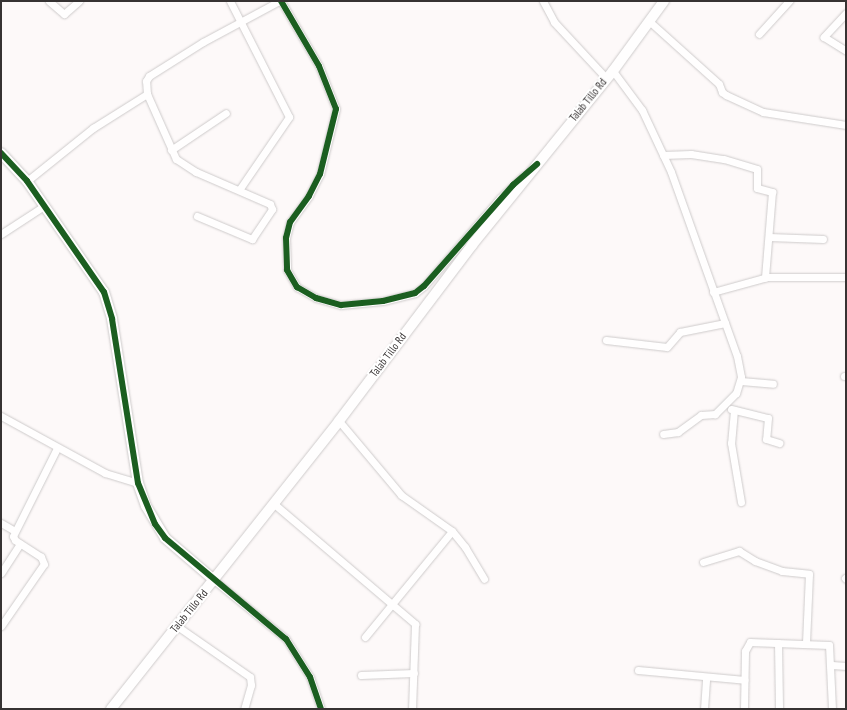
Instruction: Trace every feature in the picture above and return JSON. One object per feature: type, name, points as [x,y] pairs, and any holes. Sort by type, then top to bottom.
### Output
[{"type":"main road","name":"Talab Tillo Rd","points":[[111,709],[339,421],[420,312],[609,75],[664,1]]},
{"type":"main road","points":[[1,153],[27,181],[100,284],[107,299],[138,483],[155,524],[165,538],[214,580]]},
{"type":"street","points":[[49,1],[64,14],[79,1]]},
{"type":"street","points":[[230,1],[289,117],[239,190]]},
{"type":"street","points":[[543,1],[554,22],[638,104],[663,155],[687,211],[713,292],[737,356],[741,381],[736,393],[723,407],[712,416],[701,415],[678,432],[664,434]]},
{"type":"street","points":[[759,34],[789,1]]},
{"type":"street","points":[[197,216],[249,239],[254,238],[271,206],[186,167],[171,150],[147,94],[145,85],[149,76],[241,22],[278,3],[319,66],[336,109],[320,174],[309,196],[290,222],[286,238],[287,270],[297,287],[316,298],[341,305],[383,301],[415,293],[424,286],[508,189],[537,164]]},
{"type":"street","points":[[846,13],[824,37],[846,51]]},
{"type":"street","points":[[649,21],[719,84],[726,95],[763,112],[846,125]]},
{"type":"street","points":[[27,181],[92,128],[147,94]]},
{"type":"street","points":[[171,150],[226,113]]},
{"type":"street","points":[[663,155],[690,154],[754,167],[758,171],[757,188],[772,192],[765,278]]},
{"type":"street","points":[[1,234],[44,206]]},
{"type":"street","points":[[769,237],[823,239]]},
{"type":"street","points":[[713,292],[765,278],[846,277]]},
{"type":"street","points":[[606,340],[667,347],[680,332],[725,323]]},
{"type":"street","points":[[741,381],[773,384]]},
{"type":"street","points":[[723,407],[768,418],[766,439],[779,443]]},
{"type":"street","points":[[734,410],[731,443],[741,502]]},
{"type":"street","points":[[1,416],[105,473],[138,483]]},
{"type":"street","points":[[339,421],[401,496],[452,531],[465,547],[484,579]]},
{"type":"street","points":[[1,626],[44,564],[41,557],[13,538],[15,531],[57,448]]},
{"type":"street","points":[[273,503],[393,603],[415,624],[412,709]]},
{"type":"street","points":[[1,523],[15,531]]},
{"type":"street","points":[[365,637],[452,531]]},
{"type":"street","points":[[1,573],[20,544]]},
{"type":"street","points":[[703,562],[739,551],[756,561],[782,571],[809,574],[806,644]]},
{"type":"street","points":[[214,580],[286,639],[310,677],[321,709]]},
{"type":"street","points":[[177,626],[250,677],[252,682],[244,709]]},
{"type":"street","points":[[778,643],[779,709]]},
{"type":"street","points":[[744,709],[748,644],[778,643],[830,646],[832,665],[832,709]]},
{"type":"street","points":[[832,665],[846,666]]},
{"type":"street","points":[[638,670],[745,680]]},
{"type":"street","points":[[361,675],[414,673]]},
{"type":"street","points":[[704,709],[706,677]]},
{"type":"cycle path","points":[[281,1],[319,66],[336,109],[320,174],[309,196],[290,222],[286,238],[287,270],[297,287],[316,298],[341,305],[383,301],[415,293],[424,286],[513,185],[537,164]]},
{"type":"cycle path","points":[[1,153],[27,181],[104,292],[112,319],[138,483],[155,524],[165,538],[286,639],[310,677],[321,709]]}]
